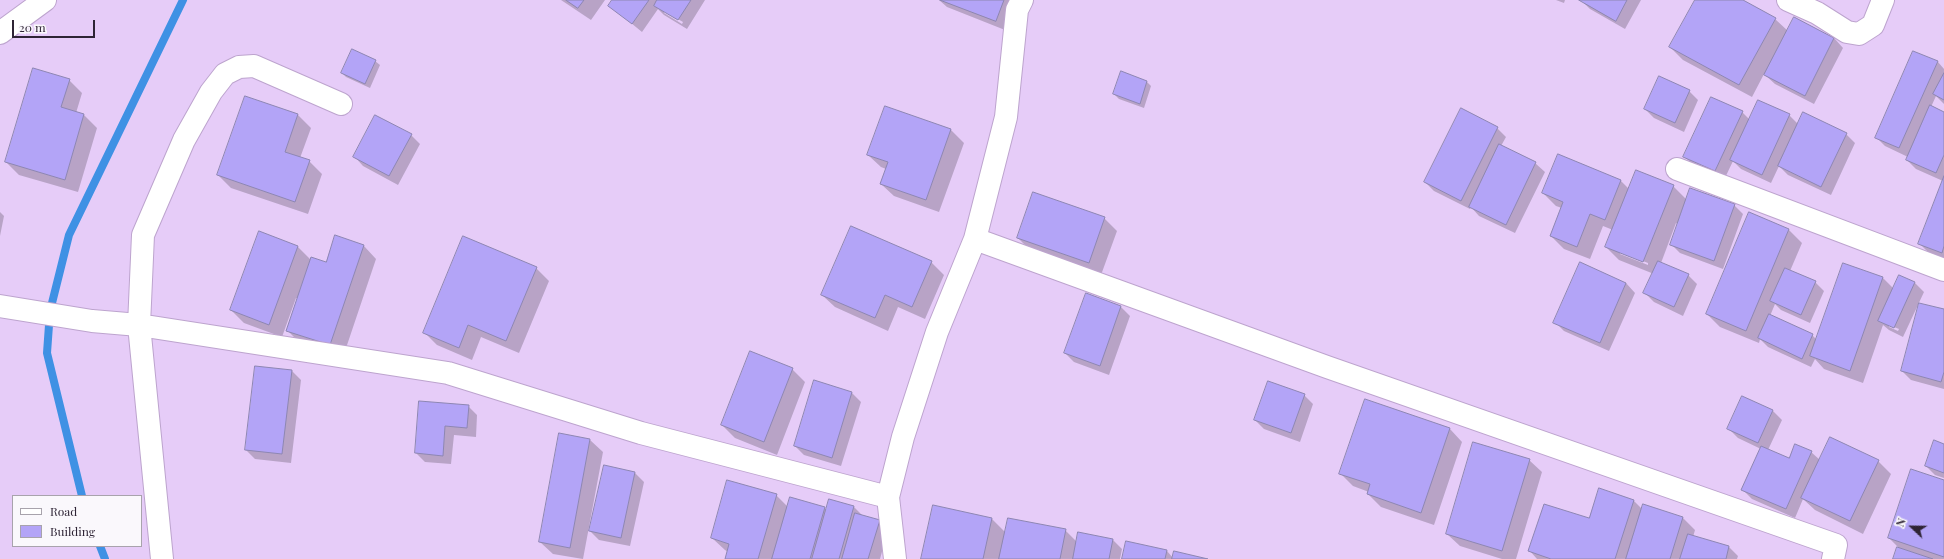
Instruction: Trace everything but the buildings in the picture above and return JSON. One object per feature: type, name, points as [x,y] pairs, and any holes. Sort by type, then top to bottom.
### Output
[{"type":"street","points":[[0,33],[44,0]]},
{"type":"street","points":[[895,559],[888,497],[903,437],[937,332],[975,238],[1006,117],[1017,10],[1022,0]]},
{"type":"street","points":[[1788,0],[1817,13],[1847,32],[1859,34],[1873,25],[1883,0]]},
{"type":"street","points":[[162,559],[139,325],[143,235],[184,140],[211,92],[225,74],[239,67],[254,66],[341,104]]},
{"type":"street","points":[[1677,169],[1944,270]]},
{"type":"street","points":[[975,238],[1334,369],[1836,545],[1833,559]]},
{"type":"street","points":[[2,306],[92,321],[139,325],[448,373],[641,433],[888,497]]},
{"type":"waterway","points":[[82,495],[47,353],[50,311],[69,235],[183,0]]},
{"type":"waterway","points":[[100,547],[105,559]]}]
